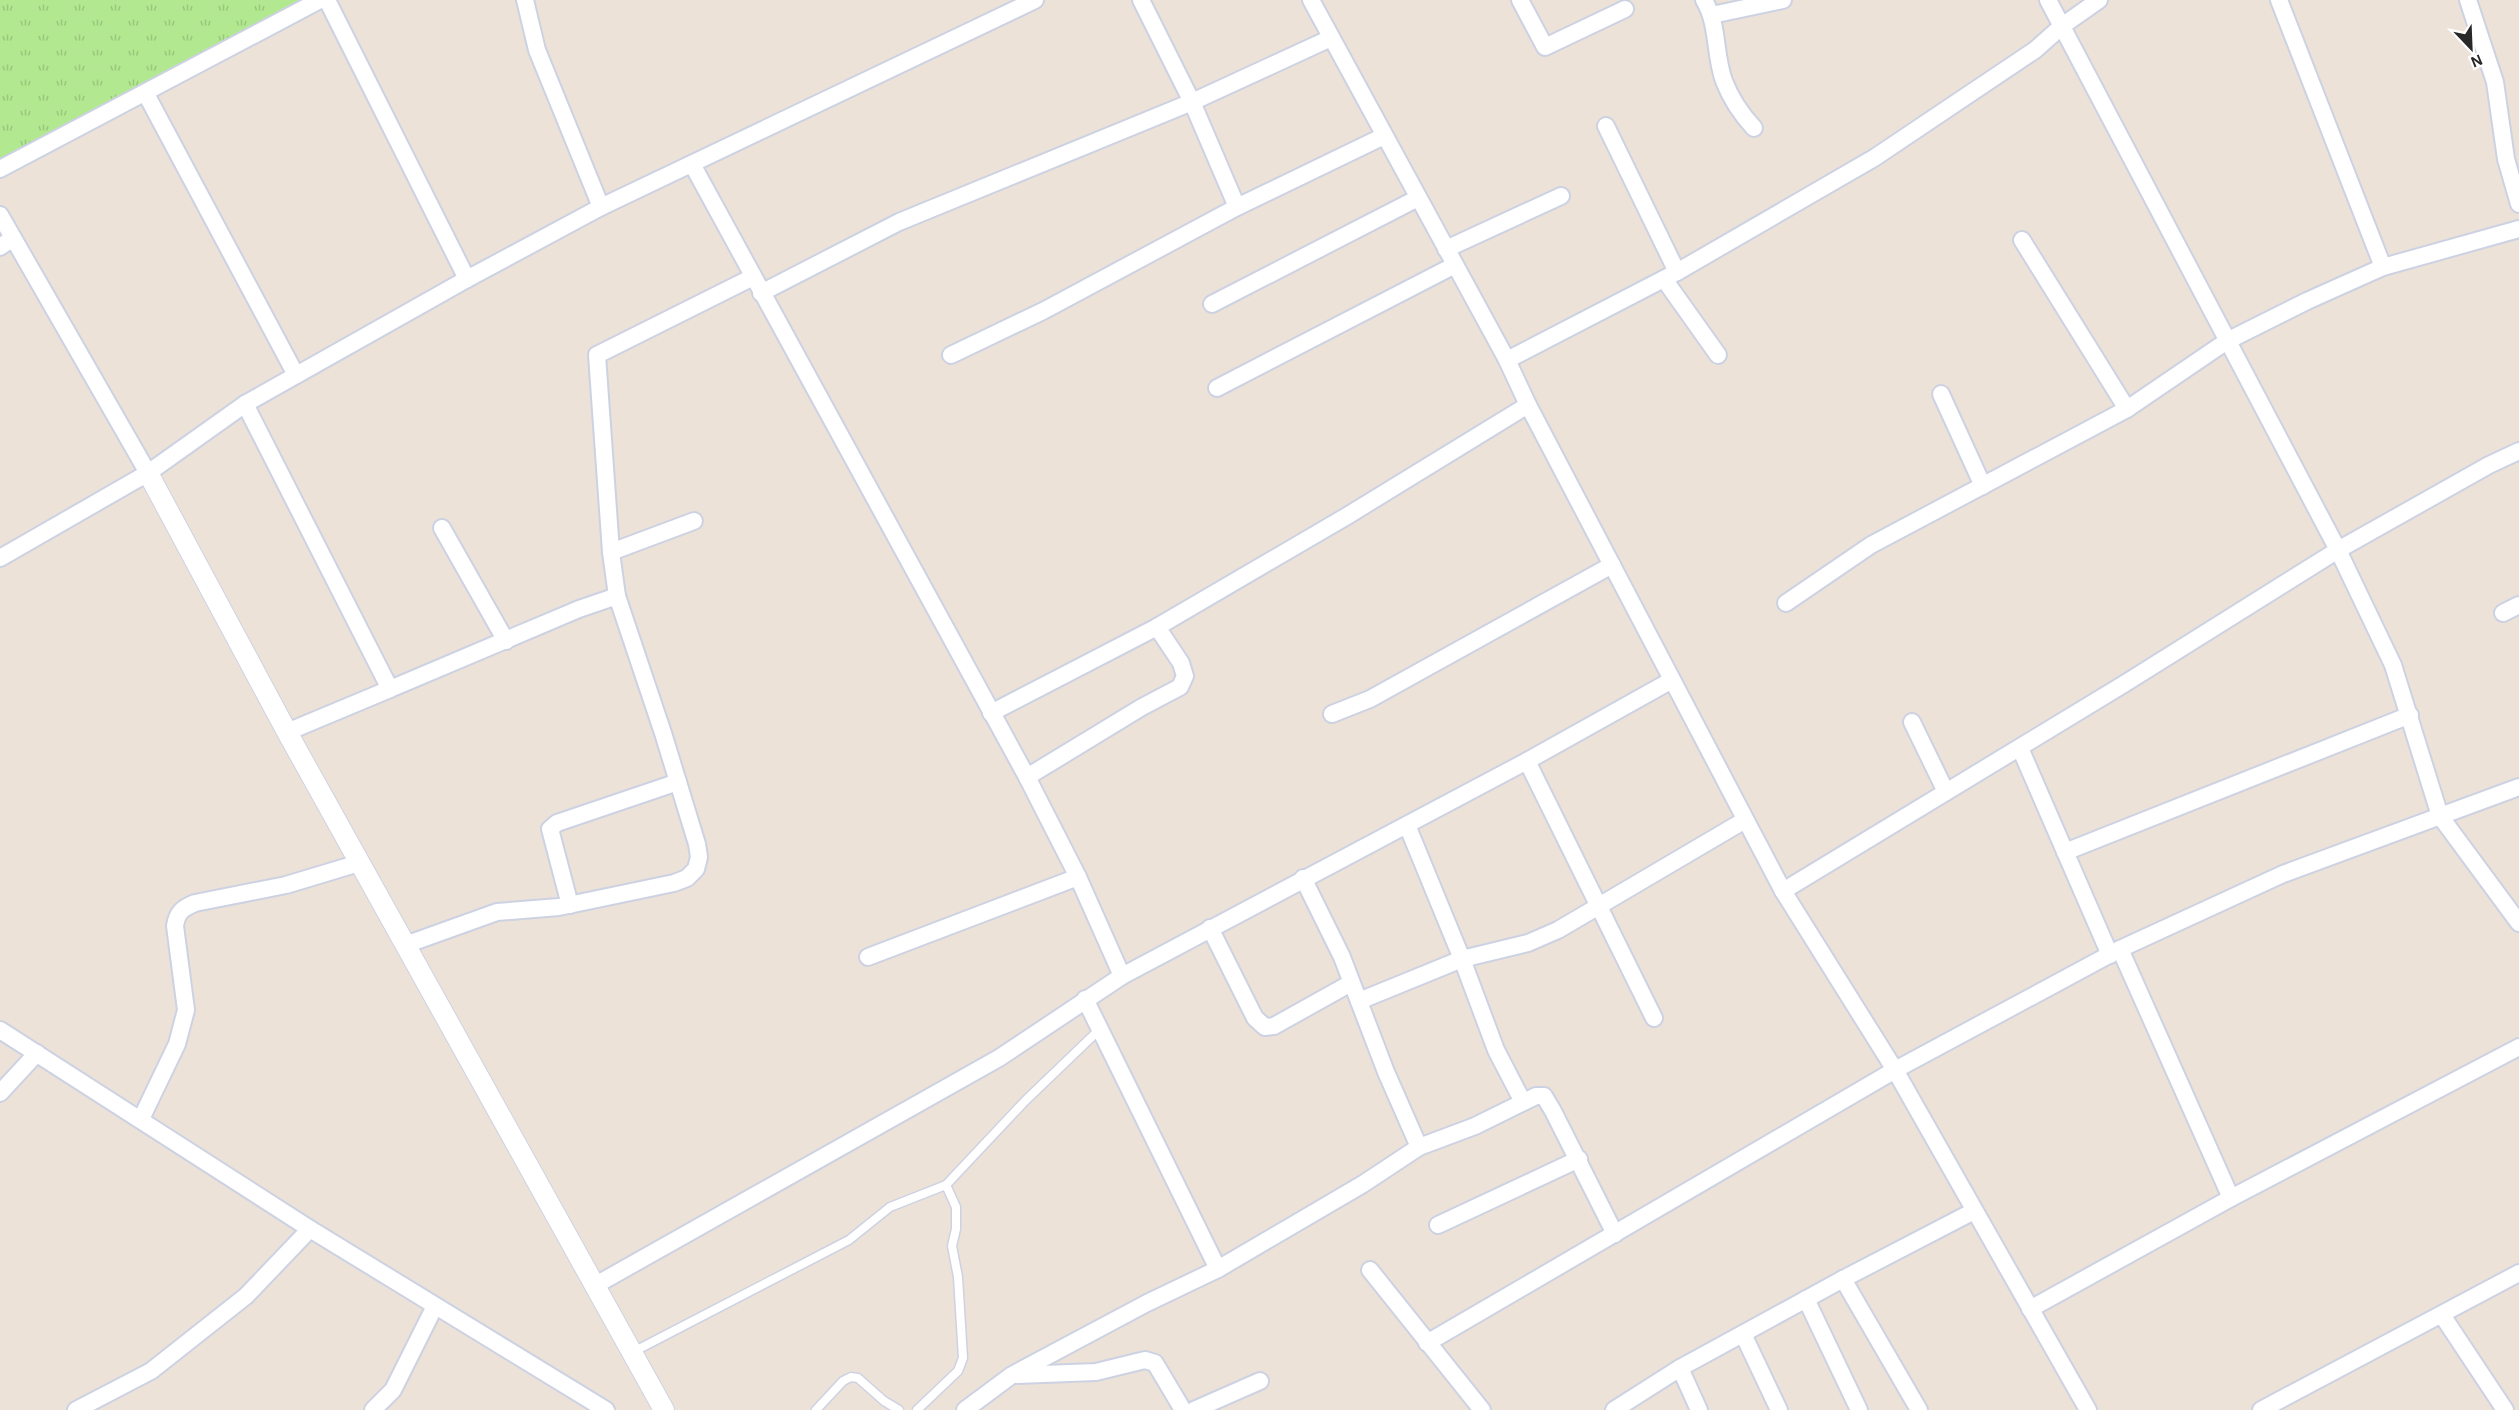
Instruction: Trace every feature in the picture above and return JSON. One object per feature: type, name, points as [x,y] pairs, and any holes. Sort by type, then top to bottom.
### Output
[{"type":"street","points":[[0,169],[146,94],[320,0]]},
{"type":"street","points":[[327,0],[467,279]]},
{"type":"street","points":[[525,0],[537,50],[601,207]]},
{"type":"street","points":[[1141,0],[1192,102],[1237,207]]},
{"type":"street","points":[[1311,0],[1507,360],[1528,405],[1783,891],[1895,1070],[2088,1410]]},
{"type":"street","points":[[1520,0],[1545,47],[1625,9]]},
{"type":"street","points":[[1754,128],[1738,111],[1723,80],[1708,7],[1783,0]]},
{"type":"street","points":[[2048,0],[2338,550],[2393,665],[2440,816],[2519,923]]},
{"type":"street","points":[[1507,360],[1670,275],[1874,158],[2035,50],[2062,26],[2099,0]]},
{"type":"street","points":[[2279,0],[2383,267]]},
{"type":"street","points":[[2468,0],[2495,82],[2506,159],[2519,204]]},
{"type":"street","points":[[0,558],[148,473],[245,404],[467,279],[601,207],[1025,2]]},
{"type":"street","points":[[761,293],[899,222],[1192,102],[1331,38]]},
{"type":"street","points":[[146,94],[296,375]]},
{"type":"street","points":[[1606,126],[1670,275],[1718,355]]},
{"type":"street","points":[[951,355],[1043,311],[1237,207],[1384,136]]},
{"type":"street","points":[[692,164],[1027,777],[1078,877],[1122,976]]},
{"type":"street","points":[[1446,249],[1561,196]]},
{"type":"street","points":[[1212,304],[1418,198]]},
{"type":"street","points":[[0,216],[7,243],[148,473],[359,863],[664,1410]]},
{"type":"street","points":[[1786,603],[1871,545],[2127,409],[2227,341],[2307,301],[2383,267],[2519,229]]},
{"type":"street","points":[[2022,240],[2127,409]]},
{"type":"street","points":[[1217,388],[1455,265]]},
{"type":"street","points":[[405,945],[497,912],[570,905],[674,883],[687,878],[696,869],[699,857],[697,844],[617,596],[611,552],[597,355],[753,277]]},
{"type":"street","points":[[1941,394],[1983,486]]},
{"type":"street","points":[[245,404],[390,689]]},
{"type":"street","points":[[991,713],[1157,627],[1347,516],[1528,405]]},
{"type":"street","points":[[1783,891],[2338,550],[2489,465],[2519,451]]},
{"type":"street","points":[[611,552],[694,522]]},
{"type":"street","points":[[442,528],[506,641]]},
{"type":"street","points":[[1332,714],[1370,699],[1612,565]]},
{"type":"street","points":[[287,732],[579,609],[617,596]]},
{"type":"street","points":[[2503,613],[2519,605]]},
{"type":"street","points":[[1027,777],[1142,707],[1180,687],[1185,676],[1181,663],[1157,627]]},
{"type":"street","points":[[594,1286],[999,1058],[1122,976],[1303,878],[1527,762],[1672,680]]},
{"type":"street","points":[[2065,852],[2410,715]]},
{"type":"street","points":[[1912,722],[1946,792]]},
{"type":"street","points":[[2020,747],[2065,852],[2115,952],[2231,1198]]},
{"type":"street","points":[[1527,762],[1654,1018]]},
{"type":"street","points":[[570,905],[550,829],[557,823],[678,782]]},
{"type":"street","points":[[1427,1343],[1895,1070],[2115,952],[2283,874],[2519,787]]},
{"type":"street","points":[[1359,1001],[1462,959],[1528,943],[1558,930],[1745,820]]},
{"type":"street","points":[[1407,825],[1462,959],[1496,1050],[1523,1102]]},
{"type":"street","points":[[141,1119],[177,1044],[186,1010],[175,926],[176,917],[182,909],[195,903],[286,885],[359,863]]},
{"type":"street","points":[[868,957],[1078,877]]},
{"type":"street","points":[[1303,878],[1342,957],[1419,1147]]},
{"type":"street","points":[[1210,928],[1255,1018],[1265,1027],[1274,1026],[1351,983]]},
{"type":"street","points":[[1086,999],[1218,1269]]},
{"type":"street","points":[[0,1030],[310,1229],[606,1410]]},
{"type":"street","points":[[2030,1309],[2231,1198],[2519,1047]]},
{"type":"street","points":[[0,1093],[37,1053]]},
{"type":"street","points":[[965,1410],[1012,1375],[1147,1303],[1218,1269],[1363,1184],[1419,1147],[1475,1126],[1523,1102],[1544,1096],[1579,1159],[1615,1234]]},
{"type":"street","points":[[1438,1225],[1579,1159]]},
{"type":"street","points":[[1617,1409],[1680,1368],[1974,1211]]},
{"type":"street","points":[[76,1410],[151,1371],[246,1296],[310,1229]]},
{"type":"street","points":[[1370,1270],[1482,1410]]},
{"type":"street","points":[[2261,1410],[2519,1273]]},
{"type":"street","points":[[1843,1279],[1919,1410]]},
{"type":"street","points":[[1806,1299],[1859,1410]]},
{"type":"street","points":[[373,1410],[393,1390],[435,1306]]},
{"type":"street","points":[[2442,1315],[2505,1410]]},
{"type":"street","points":[[1743,1334],[1779,1410]]},
{"type":"street","points":[[1012,1375],[1096,1372],[1145,1360],[1155,1363],[1183,1410]]},
{"type":"street","points":[[1680,1368],[1699,1410]]},
{"type":"street","points":[[1194,1410],[1260,1380]]},
{"type":"lane","points":[[632,1352],[849,1240],[890,1208],[946,1185],[1025,1101],[1100,1029]]},
{"type":"lane","points":[[917,1410],[958,1371],[963,1358],[958,1277],[952,1246],[956,1228],[956,1207],[946,1185]]},
{"type":"lane","points":[[816,1410],[843,1381],[851,1377],[858,1378],[884,1401],[899,1410]]},
{"type":"green space","points":[[0,0],[335,0],[0,178]]}]
